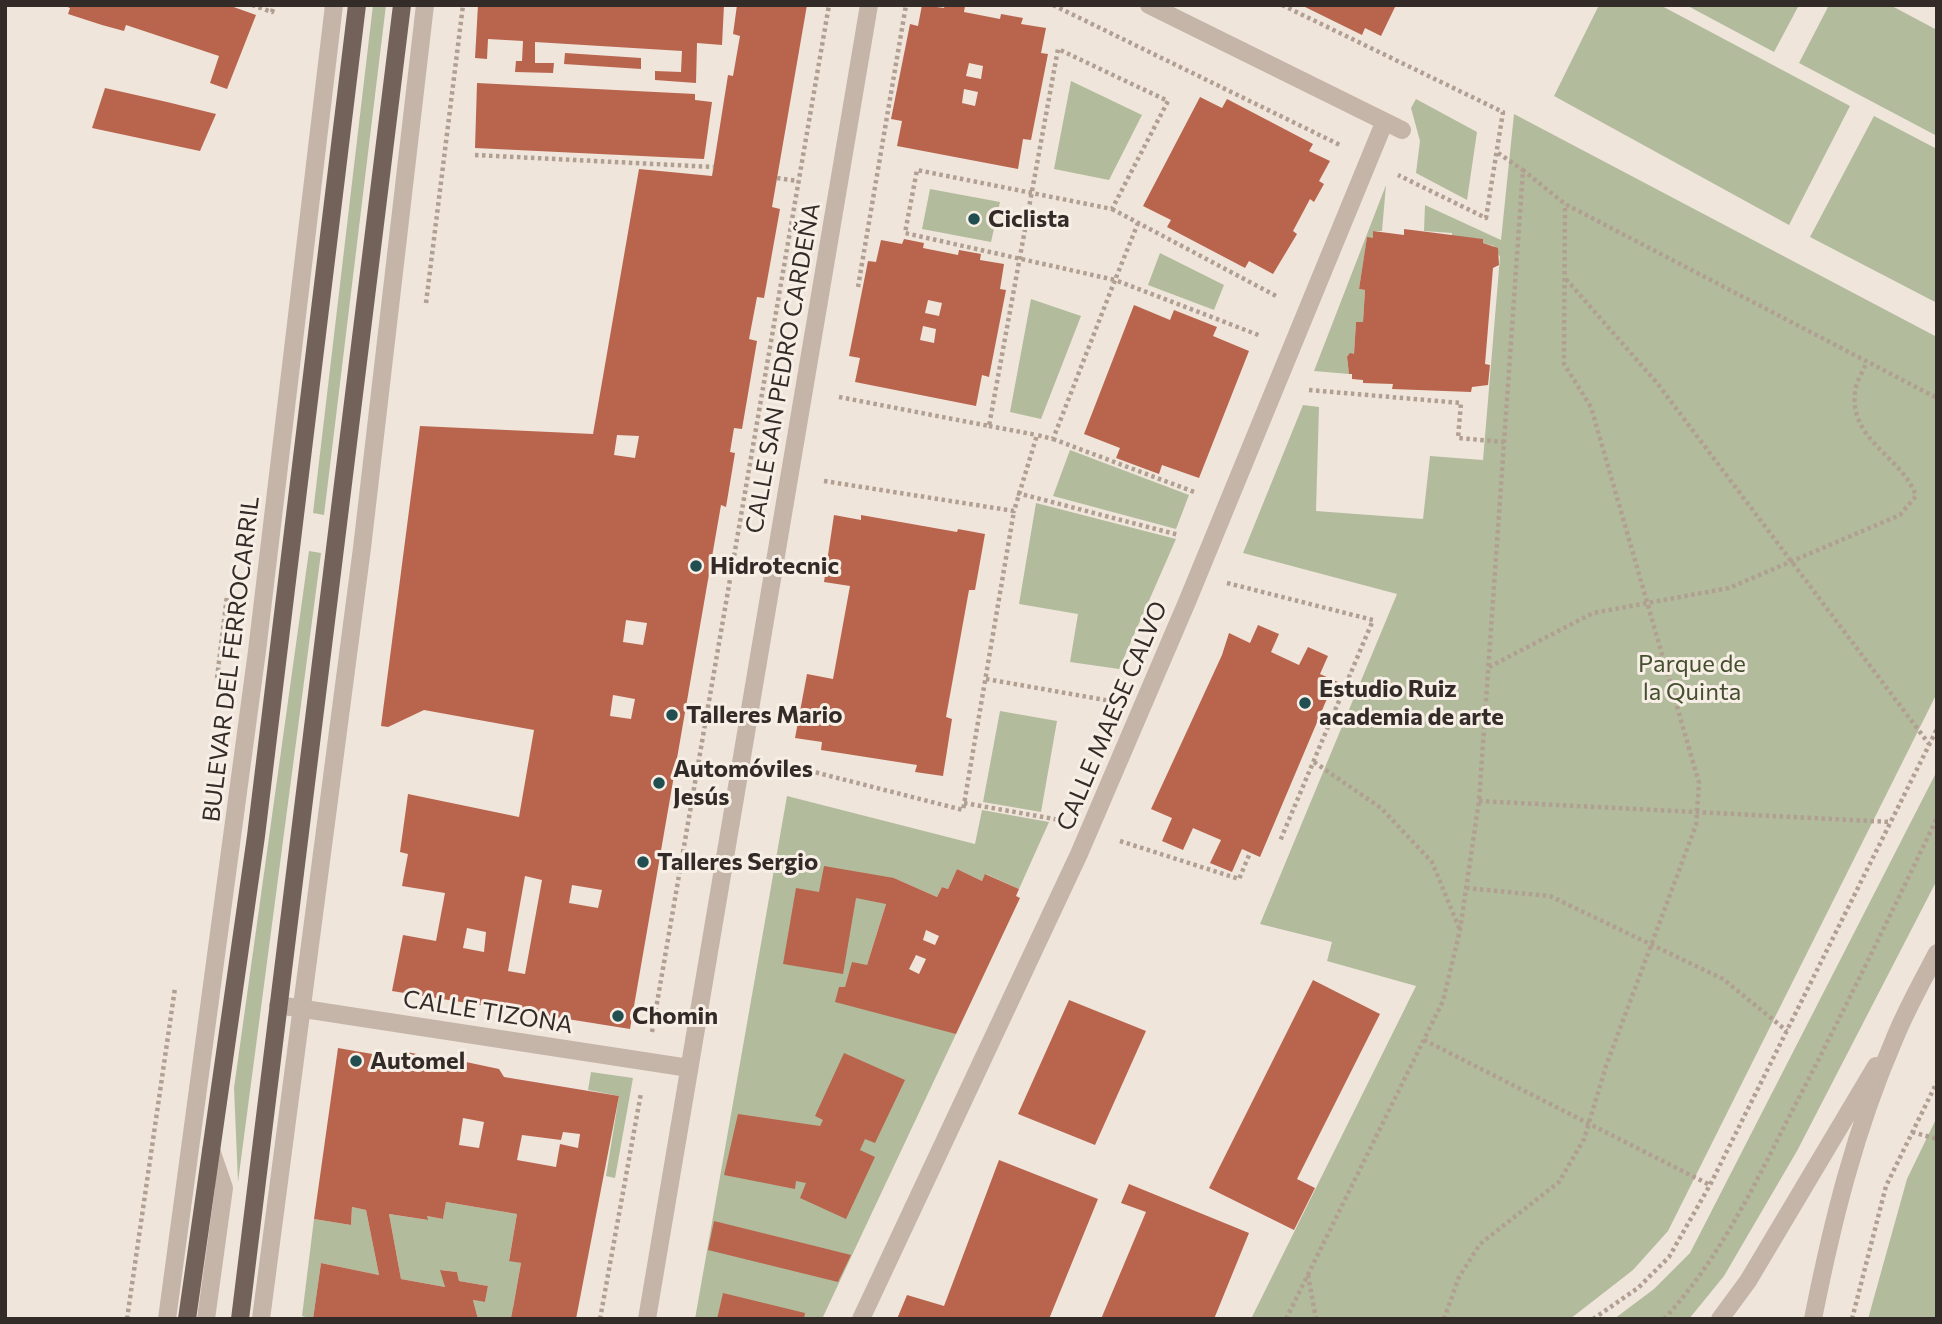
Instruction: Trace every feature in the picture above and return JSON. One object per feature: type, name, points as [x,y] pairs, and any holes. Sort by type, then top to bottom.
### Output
[{"type":"main road","name":"BULEVAR DEL FERROCARRIL","points":[[187,1319],[258,822],[357,5]]},
{"type":"main road","points":[[240,1319],[402,5]]},
{"type":"street","name":"BULEVAR DEL FERROCARRIL","points":[[167,1319],[257,651],[334,5]]},
{"type":"street","points":[[261,1319],[362,548],[425,5]]},
{"type":"street","name":"CALLE SAN PEDRO CARDEÑA","points":[[647,1319],[869,5]]},
{"type":"street","points":[[1149,5],[1402,130]]},
{"type":"street","name":"CALLE MAESE CALVO","points":[[861,1319],[1079,854],[1187,602],[1384,123]]},
{"type":"street","points":[[1720,1319],[1748,1281],[1894,1039],[1937,953]]},
{"type":"street","name":"CALLE TIZONA","points":[[278,1005],[689,1068]]},
{"type":"street","points":[[1813,1319],[1845,1177],[1894,1039]]},
{"type":"street","name":"BULEVAR DEL FERROCARRIL","points":[[206,1319],[224,1188],[211,1150]]},
{"type":"path","points":[[252,5],[272,12],[274,5]]},
{"type":"path","points":[[455,65],[463,5]]},
{"type":"path","points":[[651,1041],[829,5]]},
{"type":"path","points":[[857,289],[906,5]]},
{"type":"path","points":[[1053,5],[1346,148]]},
{"type":"path","points":[[989,426],[1058,49],[1168,101],[1112,209]]},
{"type":"path","points":[[1498,153],[1565,204],[1937,398]]},
{"type":"path","points":[[475,155],[714,167]]},
{"type":"path","points":[[1268,339],[1115,280],[1020,256],[905,233],[917,170],[1112,209],[1284,300]]},
{"type":"path","points":[[1286,1319],[1443,1000],[1460,930],[1479,802],[1523,170]]},
{"type":"path","name":"CALLE SAN PEDRO CARDEÑA","points":[[777,178],[798,181]]},
{"type":"path","points":[[1444,1319],[1460,1277],[1480,1244],[1559,1182],[1584,1139],[1606,1066],[1696,825],[1699,783],[1591,407],[1564,364],[1565,204]]},
{"type":"path","points":[[1053,439],[1138,223]]},
{"type":"path","points":[[1564,277],[1657,383],[1929,744]]},
{"type":"path","points":[[1488,668],[1593,613],[1729,588],[1793,563],[1900,515],[1916,496],[1911,480],[1873,446],[1857,415],[1855,392],[1867,361]]},
{"type":"path","points":[[841,384],[839,397],[1053,439],[1204,496]]},
{"type":"path","points":[[1300,389],[1461,403],[1458,438],[1504,442]]},
{"type":"path","points":[[775,762],[963,810],[1017,493],[1037,435]]},
{"type":"path","points":[[824,481],[1014,511]]},
{"type":"path","points":[[1017,493],[1187,537]]},
{"type":"path","points":[[1220,581],[1373,620],[1280,841]]},
{"type":"path","points":[[985,679],[1116,702],[1111,713]]},
{"type":"path","points":[[1593,1319],[1638,1288],[1669,1256],[1710,1185],[1936,731]]},
{"type":"path","points":[[1314,762],[1381,808],[1432,862],[1460,930]]},
{"type":"path","points":[[1479,802],[1891,822]]},
{"type":"path","points":[[964,803],[1064,821],[1059,833]]},
{"type":"path","points":[[1664,1319],[1708,1267],[1740,1211],[1843,1013],[1937,818]]},
{"type":"path","points":[[1111,838],[1239,879],[1250,853]]},
{"type":"path","points":[[1466,888],[1549,896],[1651,947],[1678,956],[1723,979],[1787,1031]]},
{"type":"path","points":[[127,1319],[176,982]]},
{"type":"path","points":[[1424,1040],[1588,1126],[1710,1185]]},
{"type":"path","points":[[1852,1319],[1886,1186],[1937,1082]]},
{"type":"path","points":[[600,1319],[641,1094]]},
{"type":"path","points":[[1912,1132],[1936,1140]]},
{"type":"path","points":[[1308,1274],[1316,1319]]},
{"type":"green space","points":[[373,5],[386,5],[324,515],[313,513]]},
{"type":"green space","points":[[1599,5],[1660,5],[1850,106],[1789,225],[1554,96]]},
{"type":"green space","points":[[1686,5],[1799,5],[1774,52]]},
{"type":"green space","points":[[1829,5],[1890,5],[1937,30],[1937,136],[1799,63]]},
{"type":"green space","points":[[1071,81],[1142,115],[1109,180],[1054,169]]},
{"type":"green space","points":[[1416,99],[1477,132],[1467,200],[1416,173],[1420,141],[1411,108]]},
{"type":"green space","name":"Parque de la Quinta","points":[[1514,114],[1937,337],[1937,693],[1668,1231],[1633,1270],[1570,1319],[1251,1319],[1416,986],[1327,961],[1332,942],[1260,924],[1397,594],[1243,553],[1303,405],[1319,407],[1316,511],[1423,519],[1430,456],[1483,460],[1500,257],[1494,246],[1483,243],[1483,239],[1452,237],[1452,233],[1424,231],[1425,205],[1501,240]]},
{"type":"green space","points":[[1874,116],[1937,149],[1937,303],[1810,237]]},
{"type":"green space","points":[[1386,185],[1382,231],[1373,231],[1373,238],[1367,238],[1359,289],[1365,290],[1363,322],[1356,322],[1354,354],[1347,358],[1349,374],[1314,371]]},
{"type":"green space","points":[[930,189],[1000,202],[991,242],[922,229]]},
{"type":"green space","points":[[1160,253],[1224,285],[1214,310],[1148,285]]},
{"type":"green space","points":[[1031,299],[1081,316],[1041,419],[1010,412]]},
{"type":"green space","points":[[1070,450],[1189,495],[1176,529],[1053,496]]},
{"type":"green space","points":[[1036,503],[1176,539],[1119,669],[1070,662],[1078,614],[1019,604]]},
{"type":"green space","points":[[309,551],[321,553],[238,1182],[234,1088]]},
{"type":"green space","points":[[1000,711],[1057,721],[1041,812],[983,802]]},
{"type":"green space","points":[[1937,771],[1937,880],[1797,1151],[1724,1276],[1689,1319],[1614,1319],[1654,1289],[1690,1253]]},
{"type":"green space","points":[[787,796],[975,844],[982,810],[1049,822],[1019,889],[986,874],[982,881],[957,869],[948,889],[942,887],[937,897],[894,878],[867,965],[956,1034],[822,1319],[695,1319]]},
{"type":"green space","points":[[591,1072],[633,1078],[615,1178],[606,1176],[619,1096],[588,1090]]},
{"type":"green space","points":[[1937,1117],[1937,1319],[1868,1319],[1907,1179]]},
{"type":"green space","points":[[446,1202],[517,1214],[509,1260],[521,1263],[513,1307],[517,1319],[478,1319],[473,1300],[485,1302],[488,1286],[459,1281],[457,1272],[441,1270],[445,1287],[401,1279],[389,1214],[427,1220],[427,1216],[443,1219]]},
{"type":"green space","points":[[352,1207],[366,1210],[379,1275],[321,1263],[313,1319],[302,1316],[314,1219],[351,1225]]},
{"type":"building","points":[[63,5],[228,5],[256,15],[227,89],[210,83],[219,56],[126,25],[124,31],[68,14],[70,8]]},
{"type":"building","points":[[478,5],[724,5],[722,45],[697,43],[696,83],[655,80],[655,71],[681,72],[682,51],[535,42],[535,63],[554,63],[553,73],[515,72],[516,61],[522,61],[523,41],[488,39],[487,59],[475,58]]},
{"type":"building","points":[[737,5],[807,5],[772,207],[780,209],[764,298],[757,297],[749,339],[757,341],[742,429],[734,428],[730,452],[735,453],[726,507],[721,505],[630,1029],[392,991],[403,935],[436,941],[445,893],[402,886],[408,854],[400,852],[408,794],[519,817],[534,730],[424,710],[388,727],[381,726],[420,426],[593,434],[639,169],[712,176],[728,75],[733,76],[740,36],[733,34]],"holes":[[[617,435],[639,436],[635,458],[614,455]],[[626,620],[647,623],[643,645],[623,642]],[[613,695],[635,699],[631,719],[610,716]],[[525,876],[542,880],[525,974],[508,971]],[[572,885],[602,890],[598,908],[569,903]],[[467,928],[486,932],[484,952],[463,948]]]},
{"type":"building","points":[[922,5],[944,8],[945,5],[959,5],[965,6],[964,12],[1000,19],[1001,14],[1023,18],[1021,24],[1046,28],[1041,53],[1048,54],[1031,140],[1023,139],[1018,169],[897,146],[902,121],[891,119],[910,24],[918,26]],"holes":[[[969,63],[983,66],[981,79],[966,76]],[[964,89],[978,92],[975,106],[962,103]]]},
{"type":"building","points":[[1301,5],[1396,5],[1381,36],[1365,28],[1362,35]]},
{"type":"building","points":[[565,53],[641,58],[641,69],[564,64]]},
{"type":"building","points":[[477,83],[695,94],[695,100],[712,102],[704,159],[475,148]]},
{"type":"building","points":[[105,88],[216,114],[200,151],[92,128]]},
{"type":"building","points":[[1200,97],[1222,108],[1227,99],[1313,144],[1309,151],[1330,161],[1319,181],[1324,184],[1314,202],[1310,199],[1293,231],[1297,234],[1273,274],[1249,261],[1245,268],[1167,227],[1171,220],[1143,206]]},
{"type":"building","points":[[1404,229],[1483,239],[1483,243],[1498,248],[1499,265],[1493,268],[1485,364],[1490,365],[1488,385],[1472,387],[1471,392],[1392,389],[1393,384],[1363,383],[1363,380],[1352,379],[1352,374],[1349,374],[1347,357],[1350,353],[1354,354],[1356,322],[1363,322],[1365,290],[1359,289],[1367,237],[1373,238],[1373,231],[1404,235]]},
{"type":"building","points":[[904,239],[924,243],[923,248],[958,255],[959,250],[981,254],[980,260],[1004,264],[1000,289],[1006,290],[989,377],[982,375],[976,406],[855,382],[860,358],[849,356],[868,261],[876,262],[881,240],[902,244]],"holes":[[[928,300],[942,303],[939,316],[925,313]],[[923,326],[936,329],[934,343],[920,340]]]},
{"type":"building","points":[[1134,305],[1170,320],[1174,310],[1217,327],[1213,336],[1249,351],[1199,478],[1162,465],[1159,474],[1116,458],[1120,448],[1084,434]]},
{"type":"building","points":[[834,515],[861,520],[861,515],[957,532],[958,529],[985,534],[975,590],[969,590],[946,717],[952,719],[943,776],[915,772],[917,765],[821,750],[822,742],[795,738],[807,674],[833,679],[850,586],[824,582]]},
{"type":"building","points":[[1258,625],[1279,634],[1271,652],[1299,665],[1308,647],[1328,656],[1320,674],[1338,682],[1326,701],[1260,857],[1242,849],[1232,872],[1210,863],[1221,840],[1193,828],[1183,850],[1162,841],[1172,818],[1151,809],[1222,655],[1229,633],[1250,643]]},
{"type":"building","points":[[824,866],[894,878],[937,897],[942,887],[948,889],[957,869],[982,881],[985,874],[1019,889],[1016,896],[1020,898],[956,1034],[835,1002],[839,987],[845,987],[852,962],[867,965],[886,904],[856,898],[843,974],[783,964],[796,888],[819,892]],"holes":[[[926,930],[939,936],[935,945],[923,940]],[[916,955],[926,959],[919,974],[909,969]]]},
{"type":"building","points":[[1313,980],[1380,1014],[1297,1179],[1315,1188],[1294,1230],[1209,1188]]},
{"type":"building","points":[[1069,1000],[1146,1031],[1095,1145],[1018,1114]]},
{"type":"building","points":[[338,1048],[401,1059],[403,1051],[421,1055],[420,1062],[433,1065],[434,1056],[453,1060],[452,1068],[458,1069],[466,1062],[499,1069],[504,1077],[619,1096],[576,1319],[511,1319],[521,1263],[509,1261],[517,1214],[446,1202],[443,1219],[427,1216],[428,1220],[389,1214],[401,1279],[445,1287],[440,1270],[457,1272],[459,1281],[488,1286],[485,1302],[473,1300],[478,1319],[313,1319],[321,1263],[379,1275],[366,1210],[352,1207],[351,1225],[314,1219]],"holes":[[[463,1118],[484,1122],[479,1148],[459,1145]],[[563,1132],[580,1134],[578,1148],[560,1144],[556,1167],[517,1160],[522,1135],[561,1140]]]},
{"type":"building","points":[[844,1053],[905,1080],[875,1143],[865,1139],[860,1150],[875,1157],[846,1219],[800,1198],[806,1183],[796,1181],[795,1189],[724,1175],[738,1114],[820,1126],[823,1120],[815,1116]]},
{"type":"building","points":[[999,1160],[1098,1199],[1049,1319],[897,1319],[907,1295],[944,1306]]},
{"type":"building","points":[[1129,1184],[1249,1233],[1214,1319],[1101,1319],[1146,1212],[1121,1203]]},
{"type":"building","points":[[714,1221],[851,1255],[838,1282],[708,1250]]},
{"type":"building","points":[[723,1293],[805,1313],[804,1319],[717,1319]]},
{"type":"place","name":"Ciclista","points":[[974,219]]},
{"type":"place","name":"Hidrotecnic","points":[[696,566]]},
{"type":"place","name":"Estudio Ruiz academia de arte","points":[[1305,703]]},
{"type":"place","name":"Talleres Mario","points":[[672,715]]},
{"type":"place","name":"Automóviles Jesús","points":[[659,783]]},
{"type":"place","name":"Talleres Sergio","points":[[643,862]]},
{"type":"place","name":"Chomin","points":[[618,1016]]},
{"type":"place","name":"Automel","points":[[356,1061]]}]
